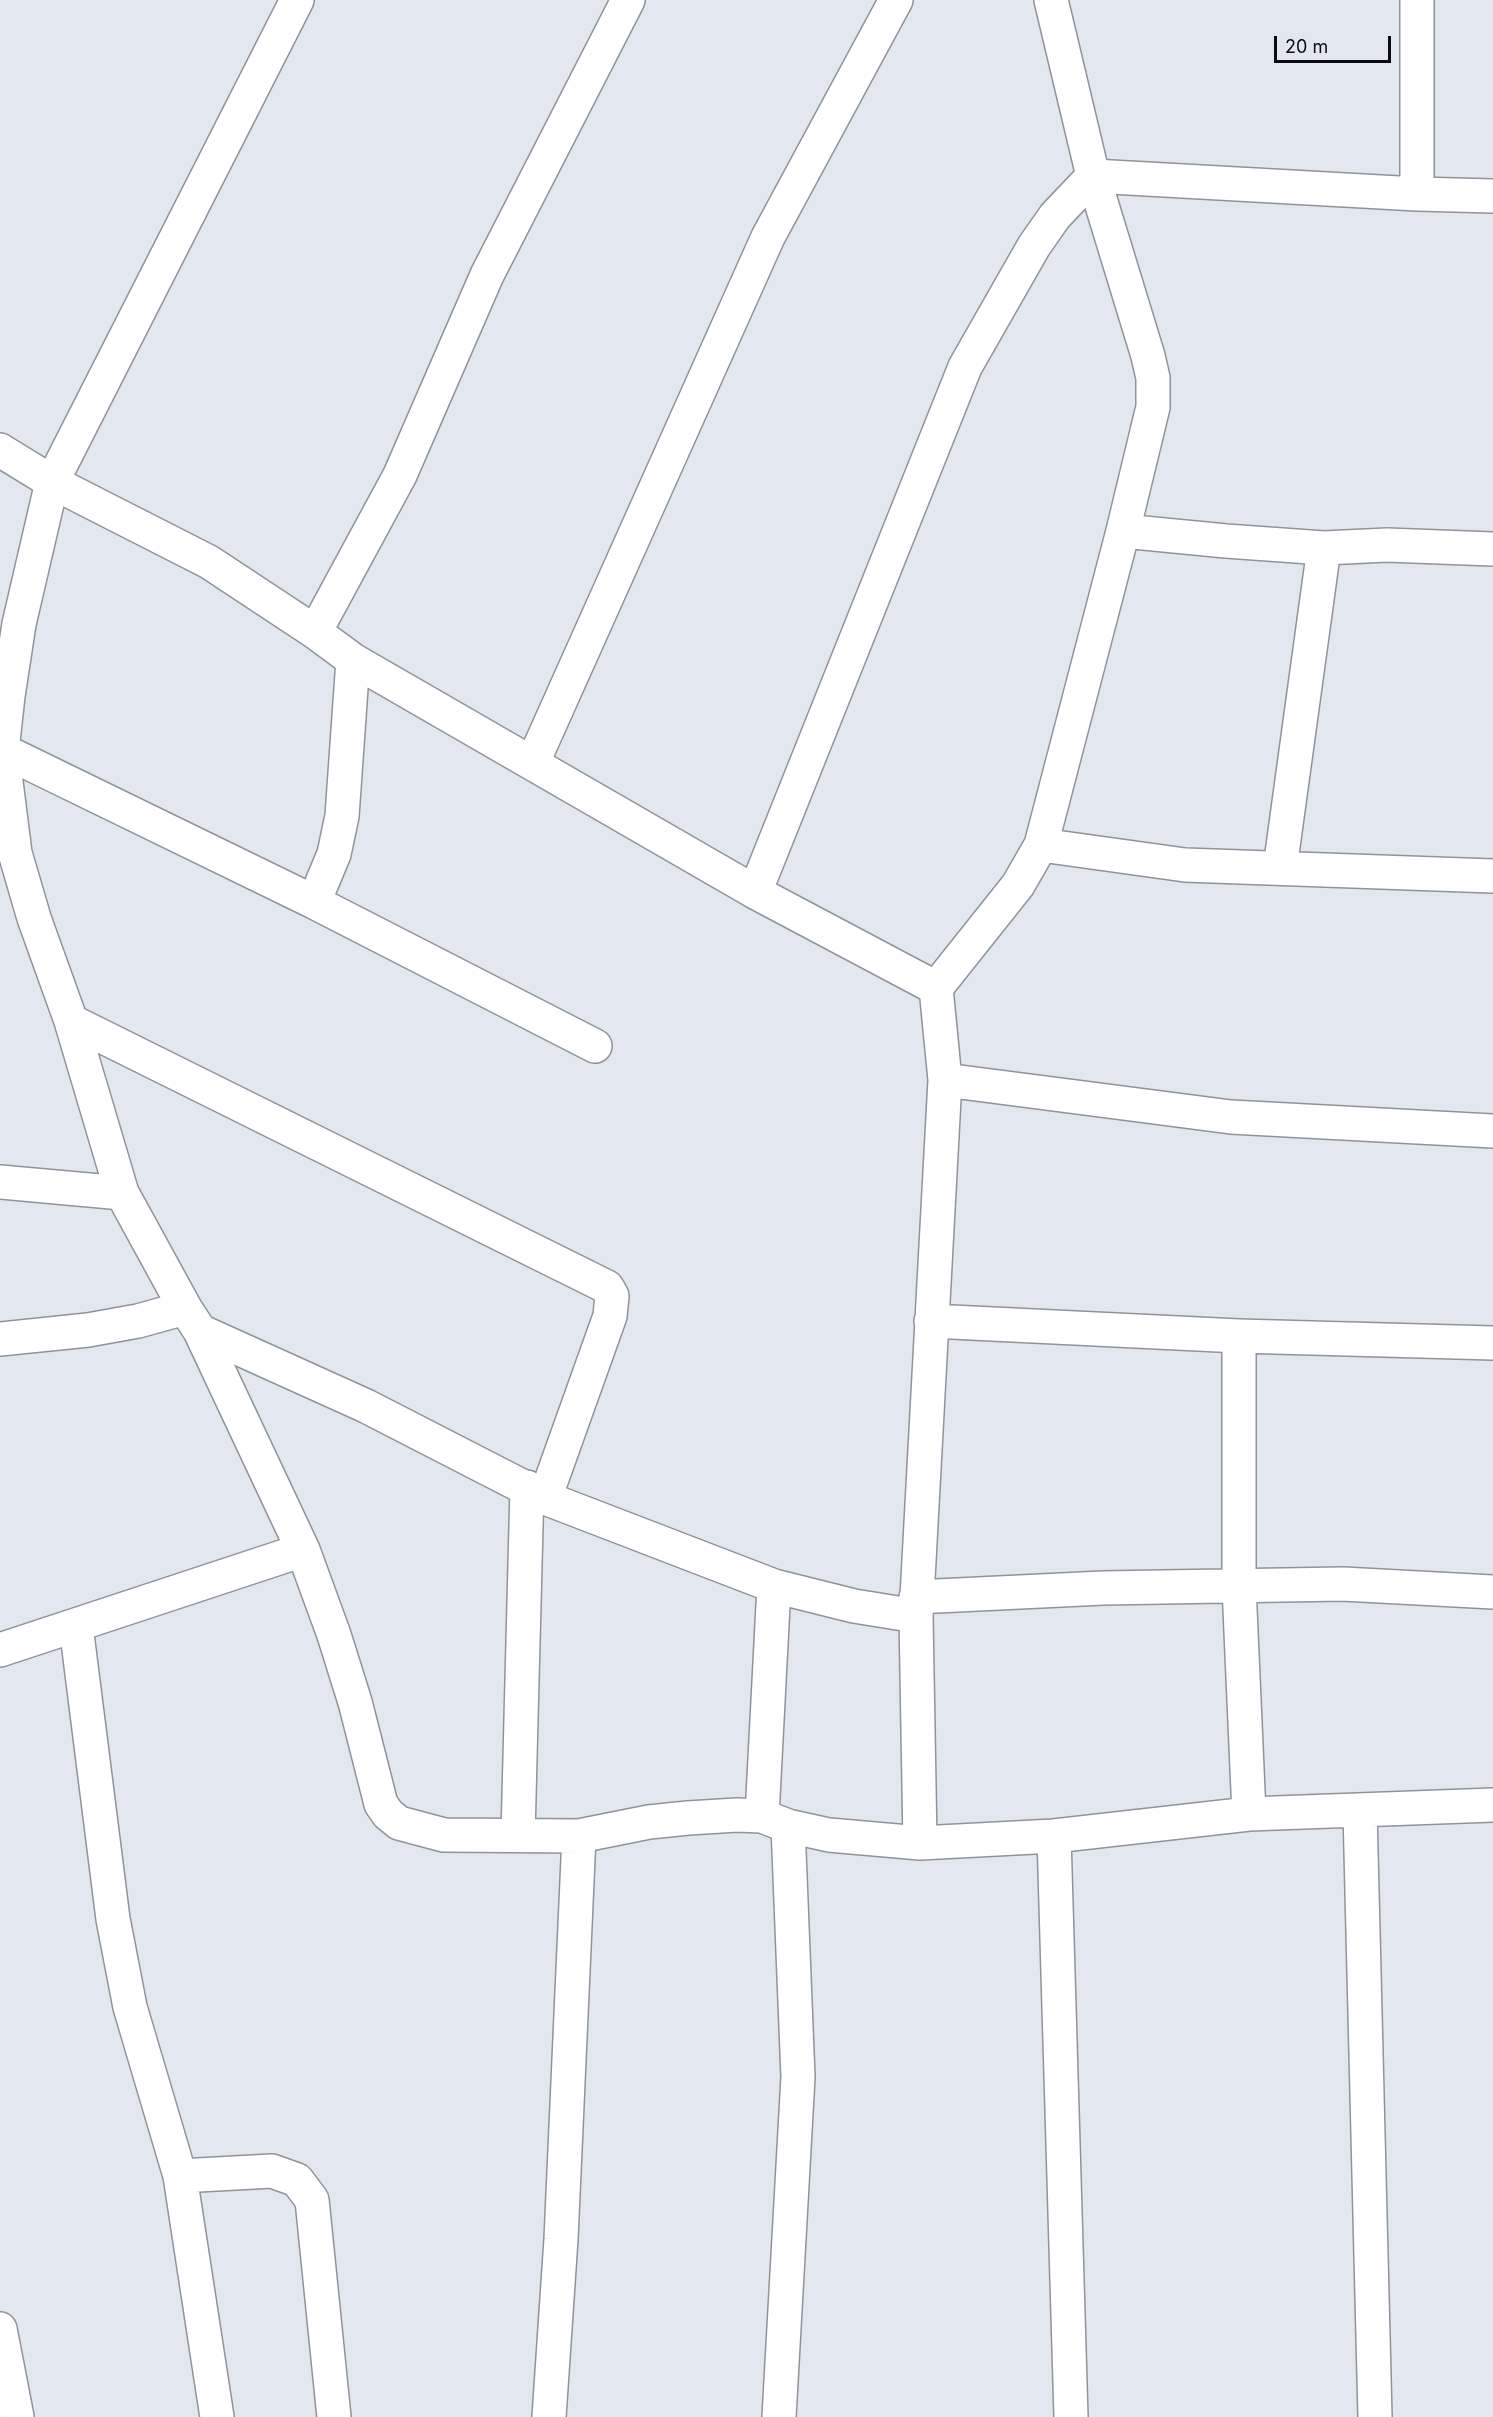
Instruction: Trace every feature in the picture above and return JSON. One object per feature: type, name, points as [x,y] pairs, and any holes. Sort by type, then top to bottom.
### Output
[{"type":"street","points":[[297,0],[52,482],[19,624],[2,750],[15,853],[34,918],[71,1021],[122,1193],[193,1319],[303,1550],[334,1635],[355,1702],[381,1804],[399,1823],[444,1835],[579,1836],[649,1822],[737,1815],[851,1838],[920,1843],[1054,1836],[1249,1814],[1493,1805]]},
{"type":"street","points":[[315,632],[400,475],[487,275],[628,0]]},
{"type":"street","points":[[533,762],[768,237],[896,0]]},
{"type":"street","points":[[920,1843],[916,1606],[945,1080],[936,988],[1018,885],[1041,844],[1153,407],[1154,378],[1093,176],[1051,0]]},
{"type":"street","points":[[1417,0],[1417,194]]},
{"type":"street","points":[[755,892],[965,366],[1034,246],[1055,216],[1093,176],[1493,196]]},
{"type":"street","points":[[0,450],[52,482],[208,562],[315,632],[353,660],[755,892],[936,988]]},
{"type":"street","points":[[1123,531],[1324,548],[1387,545],[1493,549]]},
{"type":"street","points":[[1280,868],[1324,548]]},
{"type":"street","points":[[314,902],[334,854],[342,816],[353,660]]},
{"type":"street","points":[[2,750],[314,902],[595,1046]]},
{"type":"street","points":[[1041,844],[1185,865],[1493,876]]},
{"type":"street","points":[[71,1021],[607,1287],[612,1296],[610,1316],[536,1492],[518,1835]]},
{"type":"street","points":[[945,1080],[1231,1117],[1493,1131]]},
{"type":"street","points":[[0,1182],[122,1193]]},
{"type":"street","points":[[0,1339],[88,1330],[138,1321],[193,1319],[536,1492],[774,1586],[854,1606],[916,1606],[1102,1588],[1343,1584],[1493,1592]]},
{"type":"street","points":[[931,1321],[1239,1336],[1493,1343]]},
{"type":"street","points":[[1239,1336],[1239,1586],[1249,1814]]},
{"type":"street","points":[[0,1650],[303,1550]]},
{"type":"street","points":[[774,1586],[775,1821],[798,2077],[779,2417]]},
{"type":"street","points":[[76,1626],[113,1919],[130,2007],[180,2176],[217,2417]]},
{"type":"street","points":[[1360,1811],[1375,2417]]},
{"type":"street","points":[[549,2417],[561,2239],[579,1836]]},
{"type":"street","points":[[1054,1836],[1071,2417]]},
{"type":"street","points":[[180,2176],[272,2170],[297,2180],[312,2200],[334,2417]]},
{"type":"street","points":[[0,2329],[17,2417]]}]
